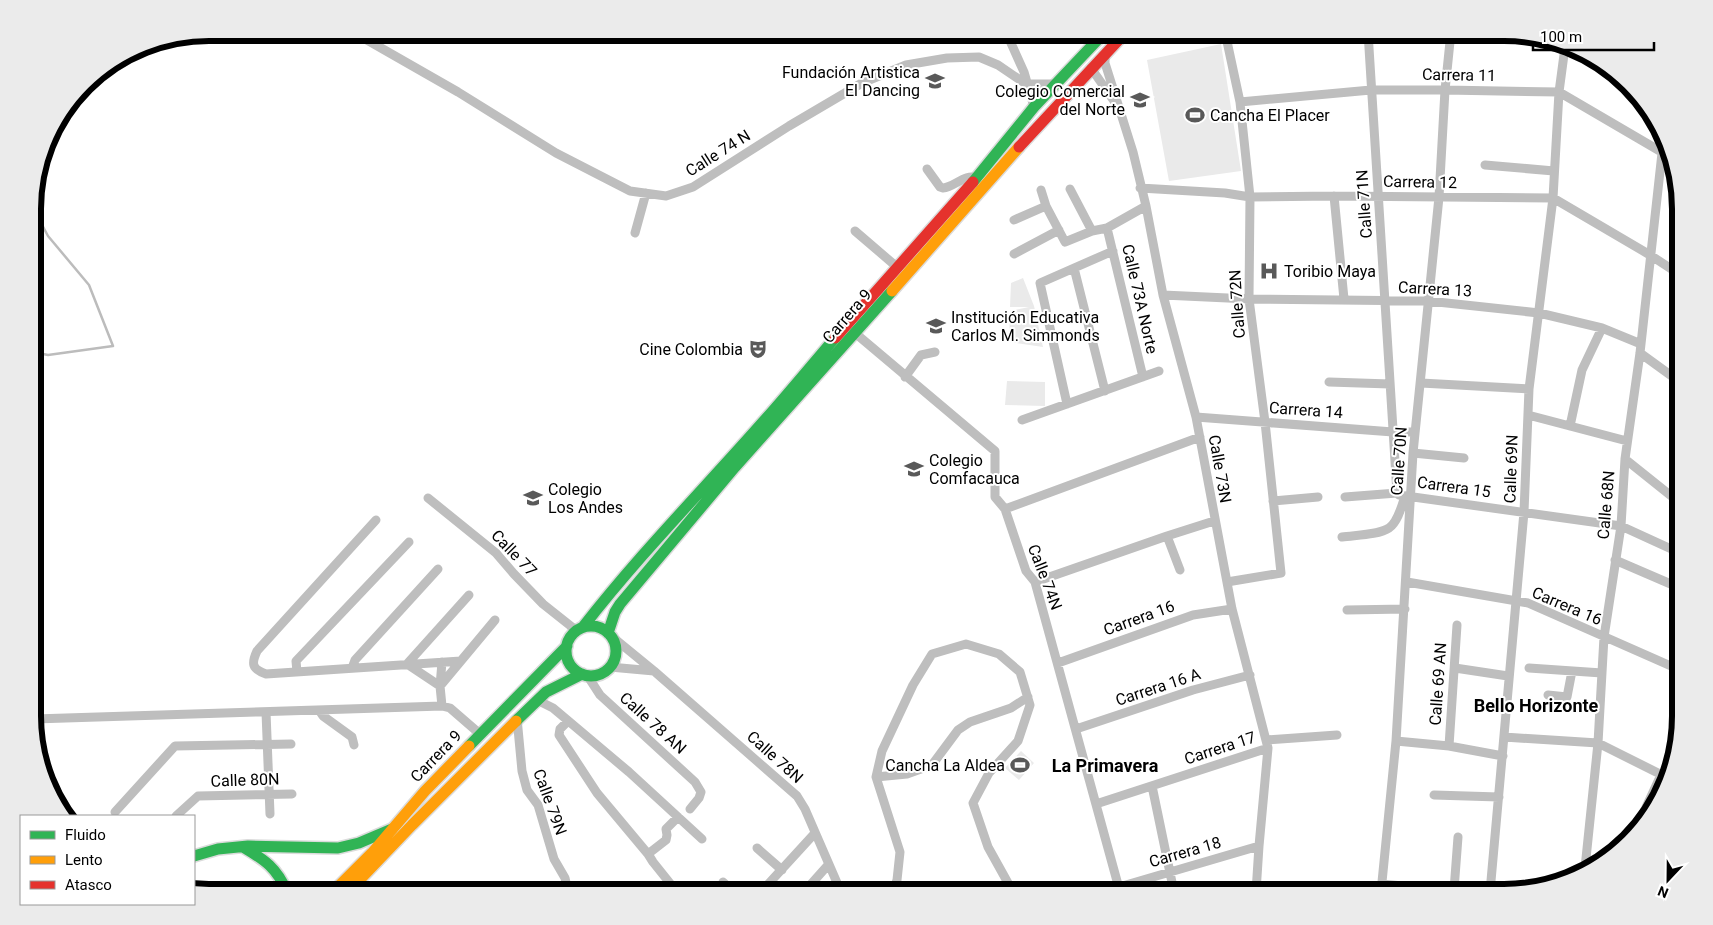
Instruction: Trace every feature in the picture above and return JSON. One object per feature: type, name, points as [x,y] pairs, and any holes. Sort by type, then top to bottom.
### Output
[{"type":"main road","name":"Carrera 9","points":[[580,629],[669,525],[764,422],[897,266],[977,178],[1034,106],[1096,41]]},
{"type":"main road","points":[[1091,68],[1092,57],[1105,41]]},
{"type":"main road","name":"Carrera 9","points":[[609,634],[620,604],[736,467],[945,228],[1118,41]]},
{"type":"main road","points":[[592,626],[601,628],[609,634],[615,645],[615,657],[610,667],[601,674],[584,675],[571,666],[566,653],[572,635],[580,629],[592,626]]},
{"type":"main road","name":"Carrera 9","points":[[341,884],[372,853],[425,791],[567,646]]},
{"type":"main road","name":"Carrera 9","points":[[356,884],[537,700],[551,689],[584,675]]},
{"type":"main road","points":[[195,856],[212,850],[242,846],[336,848],[359,844],[392,829]]},
{"type":"main road","points":[[242,846],[264,859],[273,867],[281,876],[284,884]]},
{"type":"street","points":[[1010,41],[1024,72],[1034,106]]},
{"type":"street","name":"Calle 72N","points":[[1227,41],[1240,102],[1250,197],[1249,299],[1265,422],[1281,573],[1227,582]]},
{"type":"street","name":"Calle 71N","points":[[1368,41],[1393,432],[1404,495]]},
{"type":"street","name":"Calle 70N","points":[[1382,883],[1396,742],[1405,609],[1404,495],[1413,453],[1421,382],[1439,197],[1450,41]]},
{"type":"street","name":"Calle 74 N","points":[[370,42],[458,92],[556,153],[630,191],[666,196],[693,187],[789,126],[862,83],[906,65],[947,58],[979,57],[998,65],[1026,84]]},
{"type":"street","name":"Calle 69N","points":[[1491,883],[1524,512],[1529,389],[1553,198],[1559,92],[1563,53]]},
{"type":"street","name":"Calle 73N","points":[[1105,55],[1105,63],[1133,152],[1140,188],[1146,206],[1163,295],[1196,417],[1232,609],[1267,744],[1257,883]]},
{"type":"street","points":[[1091,68],[1122,114]]},
{"type":"street","points":[[1026,84],[1054,84]]},
{"type":"street","name":"Carrera 11","points":[[1240,102],[1371,90],[1559,92],[1660,148]]},
{"type":"street","name":"Calle 68N","points":[[1586,862],[1598,743],[1604,638],[1620,526],[1627,441],[1663,157]]},
{"type":"street","points":[[1485,165],[1554,171]]},
{"type":"street","points":[[927,169],[940,187],[943,188],[958,183],[967,177],[977,178]]},
{"type":"street","name":"Carrera 12","points":[[1140,188],[1225,193],[1250,197],[1553,198],[1672,269]]},
{"type":"street","points":[[1070,189],[1092,231]]},
{"type":"street","points":[[1041,190],[1046,206],[1065,242],[1092,231],[1107,228],[1146,206]]},
{"type":"street","points":[[635,233],[646,194]]},
{"type":"street","points":[[1334,196],[1344,299]]},
{"type":"street","points":[[1014,220],[1046,206]]},
{"type":"street","name":"Calle 73A Norte","points":[[1107,228],[1143,377]]},
{"type":"street","points":[[1014,254],[1059,230]]},
{"type":"street","points":[[855,231],[897,266]]},
{"type":"street","points":[[1067,404],[1040,283],[1113,251]]},
{"type":"street","points":[[1074,268],[1105,390]]},
{"type":"street","name":"Carrera 13","points":[[1163,295],[1249,299],[1428,300],[1539,313],[1602,328],[1640,349],[1672,375]]},
{"type":"street","points":[[1570,426],[1582,370],[1602,328]]},
{"type":"street","name":"Calle 74N","points":[[855,333],[995,452],[995,497],[1005,509],[1026,571],[1035,582],[1117,883]]},
{"type":"street","points":[[906,377],[921,355],[935,352]]},
{"type":"street","points":[[1022,420],[1159,371]]},
{"type":"street","points":[[1329,382],[1390,384]]},
{"type":"street","points":[[1421,382],[1529,389]]},
{"type":"street","points":[[1528,414],[1627,441]]},
{"type":"street","name":"Carrera 14","points":[[1196,417],[1393,432],[1415,432]]},
{"type":"street","points":[[1005,509],[1200,437]]},
{"type":"street","points":[[1413,453],[1464,458]]},
{"type":"street","points":[[1625,459],[1672,497]]},
{"type":"street","points":[[1342,537],[1380,532],[1391,527],[1401,510],[1404,495]]},
{"type":"street","name":"Carrera 15","points":[[1345,497],[1404,495],[1620,526],[1672,549]]},
{"type":"street","points":[[1274,501],[1318,497]]},
{"type":"street","name":"Calle 77","points":[[428,498],[496,553],[543,604],[580,629]]},
{"type":"street","points":[[376,520],[257,651],[253,660],[254,666],[258,671],[266,674],[461,661]]},
{"type":"street","points":[[1035,582],[1214,521]]},
{"type":"street","points":[[1166,536],[1180,570]]},
{"type":"street","points":[[297,672],[296,661],[409,542]]},
{"type":"street","points":[[1615,560],[1672,585]]},
{"type":"street","points":[[352,668],[355,660],[438,569]]},
{"type":"street","name":"Carrera 16","points":[[1406,582],[1528,603],[1672,667]]},
{"type":"street","points":[[407,664],[469,595]]},
{"type":"street","name":"Carrera 16","points":[[1058,663],[1193,615],[1232,609]]},
{"type":"street","points":[[1347,610],[1405,609]]},
{"type":"street","points":[[440,686],[495,620]]},
{"type":"street","name":"Calle 69 AN","points":[[1449,746],[1457,625]]},
{"type":"street","name":"Calle 78N","points":[[609,634],[654,670],[792,791],[805,809],[837,884]]},
{"type":"street","points":[[896,883],[900,852],[876,777],[882,752],[913,685],[932,654],[966,644],[999,654],[1020,672],[1030,705],[1018,741],[989,773],[973,803],[988,847],[1008,883]]},
{"type":"street","points":[[442,662],[440,686],[442,706]]},
{"type":"street","points":[[407,664],[440,686]]},
{"type":"street","points":[[610,667],[654,670]]},
{"type":"street","points":[[1455,668],[1508,676]]},
{"type":"street","points":[[1529,668],[1602,673]]},
{"type":"street","points":[[1548,695],[1567,698],[1572,671]]},
{"type":"street","name":"Carrera 16 A","points":[[1076,729],[1193,690],[1250,674]]},
{"type":"street","name":"Calle 78 AN","points":[[584,675],[600,695],[694,782],[701,792],[699,798],[690,809]]},
{"type":"street","points":[[876,777],[907,774],[932,765],[958,730],[970,722],[1011,708],[1028,697]]},
{"type":"street","points":[[537,700],[553,708],[629,772],[702,839]]},
{"type":"street","points":[[41,719],[442,706],[450,708],[480,734]]},
{"type":"street","points":[[319,710],[323,716],[352,737],[354,745]]},
{"type":"street","points":[[266,712],[270,814]]},
{"type":"street","name":"Calle 79N","points":[[518,718],[522,771],[527,790],[538,805],[554,859],[566,884]]},
{"type":"street","points":[[568,721],[560,728],[559,735],[597,793],[671,884]]},
{"type":"street","name":"Carrera 17","points":[[1096,804],[1152,786],[1267,744],[1337,735]]},
{"type":"street","points":[[1504,737],[1598,743],[1661,774]]},
{"type":"street","points":[[1396,742],[1449,746],[1503,756]]},
{"type":"street","points":[[115,812],[175,746],[291,744]]},
{"type":"street","points":[[1152,786],[1172,883]]},
{"type":"street","name":"Calle 80N","points":[[177,815],[198,796],[292,794]]},
{"type":"street","points":[[1434,795],[1499,797]]},
{"type":"street","points":[[648,854],[666,840],[666,829],[678,817]]},
{"type":"street","points":[[769,884],[815,833]]},
{"type":"street","points":[[1455,883],[1458,837]]},
{"type":"street","name":"Carrera 18","points":[[1136,883],[1259,846]]},
{"type":"street","points":[[757,848],[782,870]]},
{"type":"street","points":[[812,884],[829,864]]},
{"type":"shaded area","name":"Cancha El Placer","points":[[1221,44],[1241,171],[1169,181],[1147,60]]},
{"type":"shaded area","points":[[1023,278],[1034,306],[1043,347],[1009,342],[1010,311],[1029,307],[1010,307],[1011,283]]},
{"type":"shaded area","points":[[1007,381],[1045,382],[1045,406],[1005,405]]},
{"type":"shaded area","name":"Cancha La Aldea","points":[[1021,751],[1034,763],[1019,780],[1005,768]]},
{"type":"waterway","points":[[42,225],[48,236],[89,285],[113,346],[48,355],[42,354]]},
{"type":"traffic: fast","points":[[973,182],[1034,107],[1096,41]]},
{"type":"traffic: fast","points":[[608,633],[615,612],[620,604],[735,467],[892,291]]},
{"type":"traffic: fast","points":[[583,627],[649,548],[763,422],[835,338]]},
{"type":"traffic: fast","points":[[591,626],[600,628],[611,637],[616,651],[614,660],[605,671],[591,676],[582,674],[571,665],[566,651],[568,642],[577,631],[591,626]]},
{"type":"traffic: fast","points":[[469,746],[567,646]]},
{"type":"traffic: fast","points":[[516,721],[546,692],[582,674]]},
{"type":"traffic: fast","points":[[195,856],[218,849],[248,846],[338,848],[359,843],[392,829]]},
{"type":"traffic: fast","points":[[243,847],[269,865],[283,884]]},
{"type":"traffic: slow","points":[[892,291],[1019,147]]},
{"type":"traffic: slow","points":[[356,884],[516,721]]},
{"type":"traffic: slow","points":[[341,884],[372,853],[425,791],[469,746]]},
{"type":"traffic: jam","points":[[1019,147],[1117,41]]},
{"type":"traffic: jam","points":[[835,338],[973,182]]},
{"type":"place","name":"Fundación Artistica El Dancing","points":[[935,81]]},
{"type":"place","name":"Colegio Comercial del Norte","points":[[1140,100]]},
{"type":"place","name":"Cancha El Placer","points":[[1195,115]]},
{"type":"place","name":"Toribio Maya","points":[[1269,271]]},
{"type":"place","name":"Institución Educativa Carlos M. Simmonds","points":[[936,326]]},
{"type":"place","name":"Cine Colombia","points":[[758,349]]},
{"type":"place","name":"Colegio Comfacauca","points":[[914,469]]},
{"type":"place","name":"Colegio Los Andes","points":[[533,498]]},
{"type":"place","name":"Cancha La Aldea","points":[[1020,765]]},
{"type":"district","name":"Bello Horizonte","points":[[1536,705]]},
{"type":"district","name":"La Primavera","points":[[1105,765]]}]
